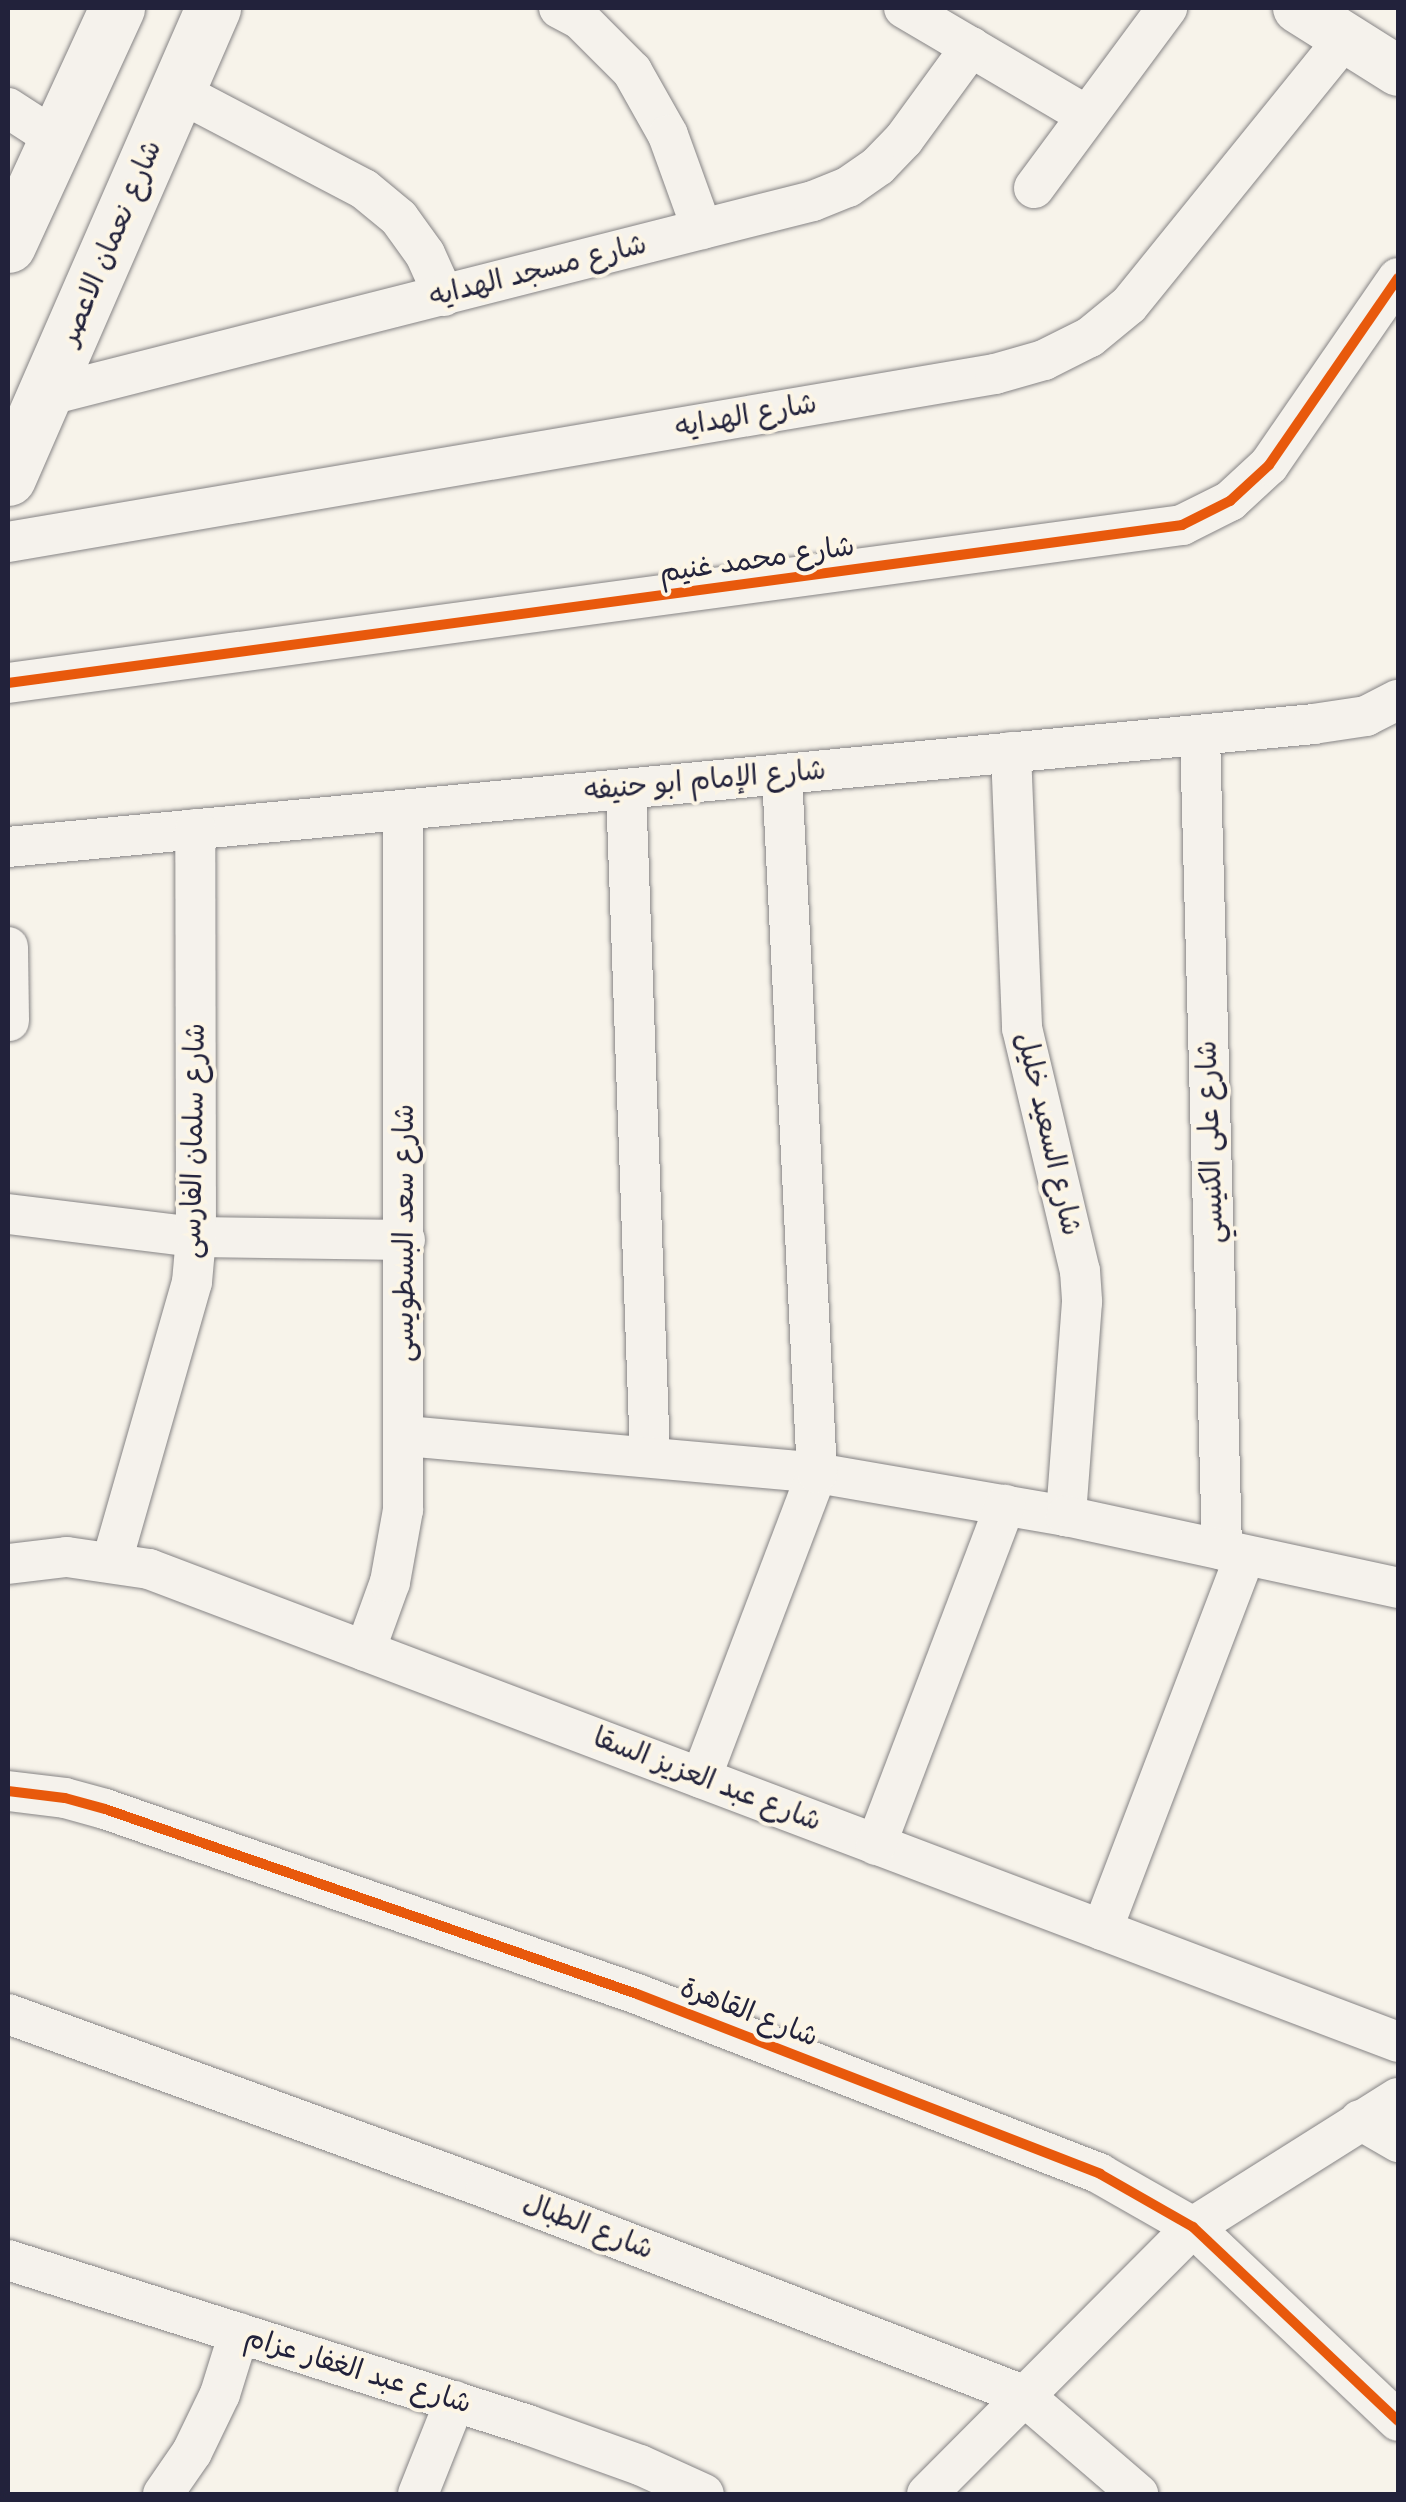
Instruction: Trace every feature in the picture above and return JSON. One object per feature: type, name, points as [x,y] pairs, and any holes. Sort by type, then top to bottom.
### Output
[{"type":"main road","points":[[8,245],[118,8]]},
{"type":"main road","name":"شارع نعمان الاعصر","points":[[8,478],[213,8]]},
{"type":"street","points":[[559,8],[580,20],[632,72],[668,135],[702,229]]},
{"type":"street","points":[[904,8],[1087,116]]},
{"type":"street","points":[[1034,188],[1167,8]]},
{"type":"street","points":[[1298,8],[1398,71]]},
{"type":"street","name":"شارع الهدايه","points":[[8,542],[994,374],[1044,360],[1090,337],[1129,304],[1346,37]]},
{"type":"street","name":"شارع مسجد الهدايه","points":[[45,396],[813,201],[848,187],[904,139],[971,48]]},
{"type":"street","points":[[176,91],[364,188],[399,218],[426,254],[444,296]]},
{"type":"street","points":[[8,108],[56,140]]},
{"type":"street","name":"شارع محمد غنيم","points":[[8,683],[1182,524],[1230,501],[1269,465],[1398,278]]},
{"type":"street","name":"شارع الإمام ابو حنيفه","points":[[8,847],[1200,734],[1366,716],[1398,700]]},
{"type":"street","name":"شارع على الكنيسي","points":[[1200,734],[1233,1553]]},
{"type":"street","name":"شارع السعيد خليل","points":[[1011,752],[1022,1028],[1081,1287],[1066,1516]]},
{"type":"street","points":[[701,1778],[817,1473],[782,774]]},
{"type":"street","points":[[626,788],[650,1456]]},
{"type":"street","name":"شارع سعد البسطويسى","points":[[365,1651],[390,1582],[403,1510],[403,810]]},
{"type":"street","name":"شارع سلمان الفارسى","points":[[112,1560],[183,1327],[196,1237],[195,829]]},
{"type":"street","points":[[8,947],[9,1021]]},
{"type":"street","points":[[8,1216],[196,1237],[405,1240]]},
{"type":"street","points":[[406,1436],[817,1473],[1066,1516],[1398,1588]]},
{"type":"street","points":[[876,1845],[1005,1505]]},
{"type":"street","points":[[1102,1930],[1233,1553]]},
{"type":"street","name":"شارع عبد العزيز السقا","points":[[8,1564],[67,1557],[112,1560],[149,1570],[1398,2042]]},
{"type":"street","name":"شارع القاهرة","points":[[8,1791],[65,1798],[105,1809],[637,1994],[1100,2174],[1192,2227],[1398,2420]]},
{"type":"street","name":"شارع الطبال","points":[[8,2014],[486,2188],[1024,2395],[1138,2494]]},
{"type":"street","points":[[926,2494],[1192,2227],[1398,2098]]},
{"type":"street","points":[[1360,2120],[1398,2142]]},
{"type":"street","name":"شارع عبد الغفار عزام","points":[[8,2260],[455,2401],[640,2464],[704,2494]]},
{"type":"street","points":[[163,2494],[192,2452],[220,2394],[239,2333]]},
{"type":"street","points":[[418,2494],[455,2401]]},
{"type":"cycle path","points":[[8,683],[1182,525],[1230,501],[1269,465],[1398,278]]},
{"type":"cycle path","points":[[8,1791],[65,1798],[105,1809],[637,1994],[1100,2174],[1193,2227],[1398,2421]]}]
